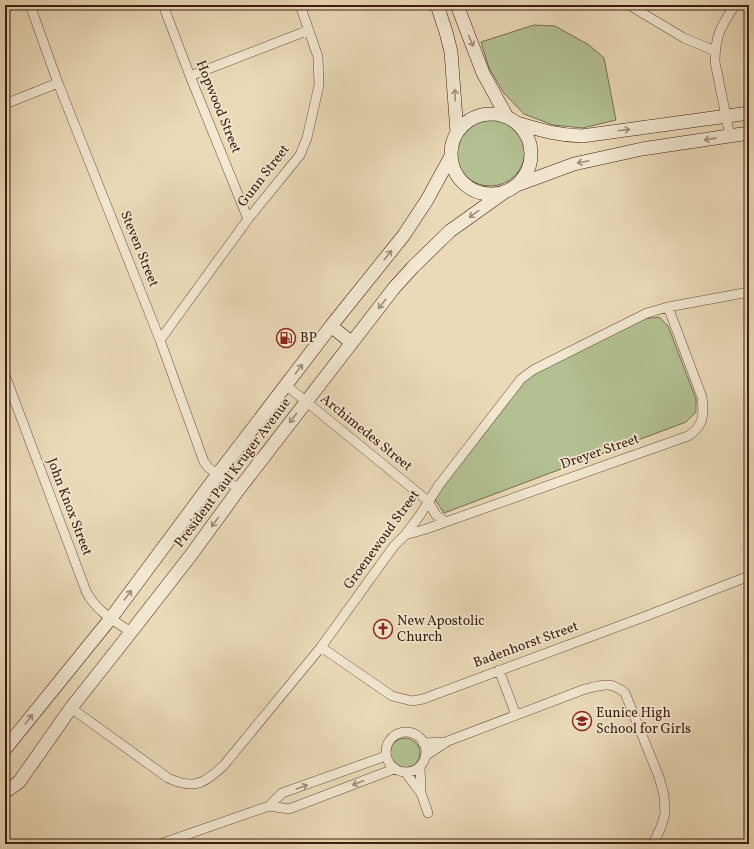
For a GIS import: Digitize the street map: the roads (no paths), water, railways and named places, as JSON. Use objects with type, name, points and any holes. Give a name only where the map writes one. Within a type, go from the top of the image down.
[{"type":"street","name":"Steven Street","points":[[30,5],[58,84],[160,340],[204,462],[209,468],[239,489]]},
{"type":"street","name":"Hopwood Street","points":[[163,5],[248,219]]},
{"type":"street","name":"Gunn Street","points":[[160,340],[248,219],[300,155],[307,138],[318,86],[318,57],[300,5]]},
{"type":"street","points":[[437,5],[451,52],[457,134]]},
{"type":"street","points":[[457,5],[483,73],[512,120],[526,134],[531,148],[530,163],[524,176],[510,189],[493,194],[481,192],[469,187],[460,179],[453,168],[451,156],[453,140],[460,128],[469,120],[482,114],[495,113],[512,120],[545,132],[582,136],[749,113]]},
{"type":"street","points":[[629,5],[684,38],[715,51]]},
{"type":"street","points":[[730,136],[715,62],[715,51],[717,37],[721,27],[735,5]]},
{"type":"street","points":[[190,76],[309,30]]},
{"type":"street","points":[[5,104],[58,84]]},
{"type":"street","name":"President Paul Kruger Avenue","points":[[5,792],[19,782],[71,708],[191,555],[239,489],[352,343],[413,267],[450,231],[510,189],[574,164],[642,149],[749,133]]},
{"type":"street","name":"President Paul Kruger Avenue","points":[[5,749],[111,618],[331,326],[404,235],[428,200],[451,156]]},
{"type":"street","name":"Groenewoud Street","points":[[71,708],[168,778],[191,785],[214,775],[224,766],[321,647],[394,546],[405,535],[428,501],[516,385],[525,376],[639,316],[668,307],[749,292]]},
{"type":"street","name":"Dreyer Street","points":[[405,535],[446,522],[696,432],[701,423],[704,411],[702,397],[668,307]]},
{"type":"street","name":"Dreyer Street","points":[[657,310],[674,325]]},
{"type":"street","points":[[331,326],[352,343]]},
{"type":"street","name":"John Knox Street","points":[[5,375],[86,591],[92,602],[131,632]]},
{"type":"street","name":"Archimedes Street","points":[[287,386],[428,501],[436,515],[446,522]]},
{"type":"street","name":"Badenhorst Street","points":[[321,647],[392,696],[412,701],[649,615],[749,576]]},
{"type":"street","points":[[499,670],[516,715]]},
{"type":"street","points":[[425,756],[448,742],[585,688],[606,684],[614,686],[625,693],[659,777],[664,795],[665,814],[653,844]]},
{"type":"street","points":[[403,732],[417,736],[423,743],[425,746],[424,760],[415,770],[405,772],[394,769],[386,756],[387,746],[390,740],[403,732]]},
{"type":"street","points":[[423,743],[448,742]]},
{"type":"street","points":[[160,844],[269,806],[282,794],[386,756]]},
{"type":"street","points":[[420,766],[421,793],[428,814]]},
{"type":"street","points":[[269,806],[289,809],[394,769]]},
{"type":"street","points":[[405,772],[421,793]]},
{"type":"street","points":[[5,802],[19,782]]},
{"type":"place","name":"BP","points":[[286,338]]},
{"type":"place","name":"New Apostolic Church","points":[[383,629]]},
{"type":"place","name":"Eunice High School for Girls","points":[[582,721]]}]
